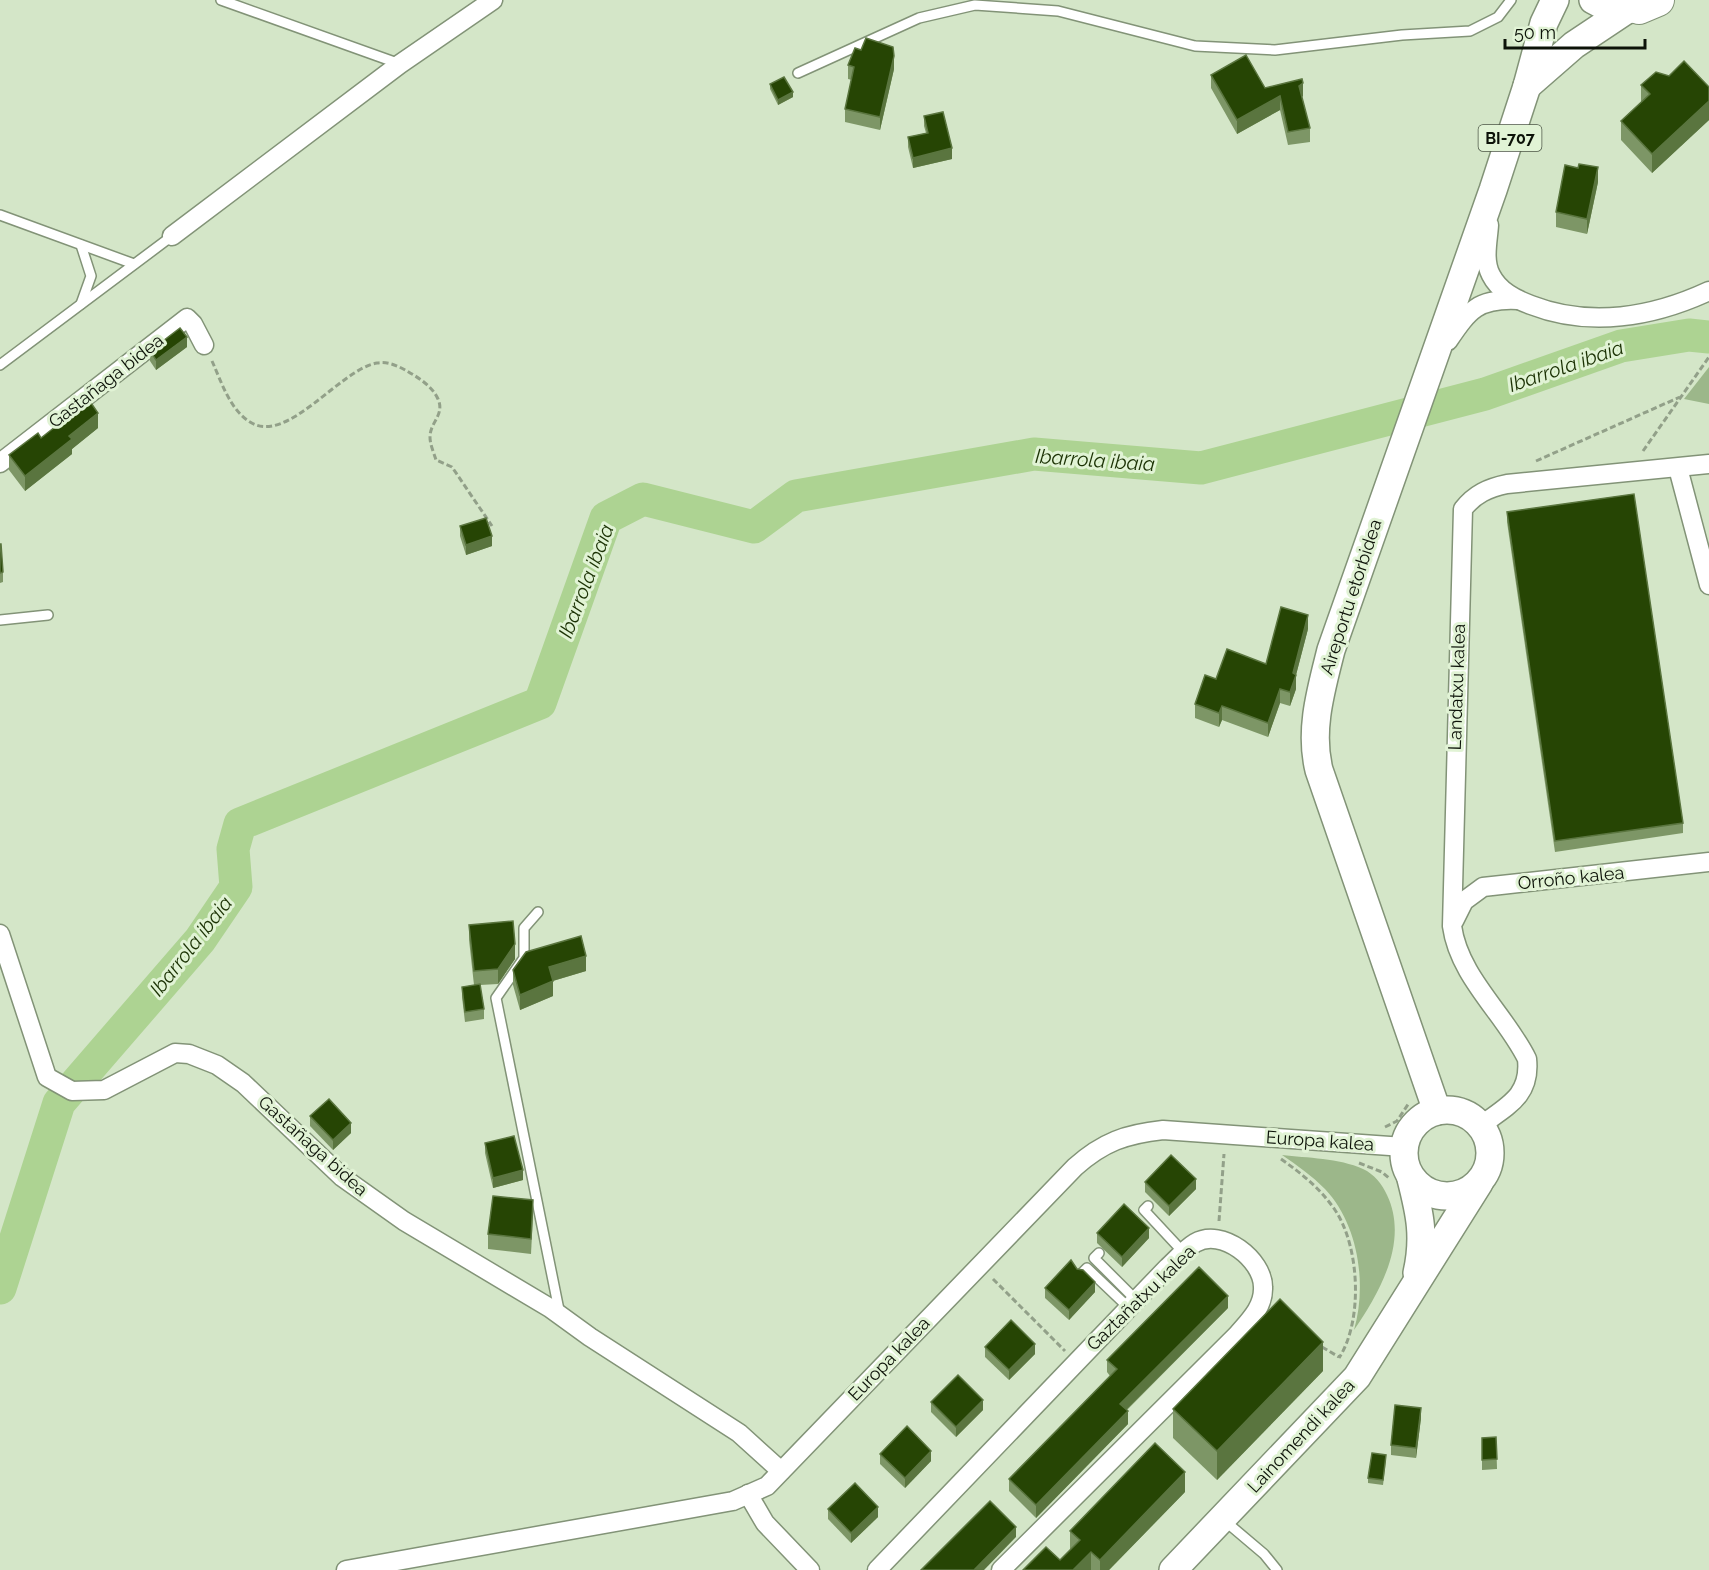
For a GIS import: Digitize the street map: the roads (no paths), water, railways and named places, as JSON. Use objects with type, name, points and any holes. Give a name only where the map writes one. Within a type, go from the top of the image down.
[{"type":"main road","name":"BI-707","points":[[1527,86],[1544,23],[1555,0]]},
{"type":"main road","points":[[1593,0],[1612,10],[1644,5]]},
{"type":"main road","points":[[1527,86],[1574,45],[1644,5]]},
{"type":"main road","name":"Aireportu etorbidea","points":[[1437,1111],[1334,817],[1314,748],[1319,696],[1331,650],[1493,190],[1527,86]]},
{"type":"main road","points":[[1437,1111],[1461,1112],[1480,1126],[1489,1144],[1490,1155],[1479,1183],[1462,1194],[1440,1196],[1403,1181],[1406,1169],[1404,1147],[1407,1136],[1419,1120],[1437,1111]]},
{"type":"main road","name":"Lainomendi kalea","points":[[1403,1181],[1422,1220],[1422,1249],[1414,1289]]},
{"type":"main road","name":"Lainomendi kalea","points":[[1173,1570],[1223,1519],[1414,1289],[1479,1183]]},
{"type":"street","points":[[172,236],[400,64],[494,0]]},
{"type":"street","points":[[1493,190],[1487,263],[1497,285],[1518,300],[1544,310],[1587,319],[1620,318],[1678,305],[1709,291]]},
{"type":"street","points":[[1427,373],[1471,309],[1490,301],[1518,300]]},
{"type":"street","name":"Gastañaga bidea","points":[[0,464],[187,318],[193,324],[204,345]]},
{"type":"street","name":"Landatxu kalea","points":[[1480,1126],[1523,1090],[1529,1076],[1527,1059],[1467,967],[1454,939],[1452,926],[1452,848],[1463,509],[1472,497],[1492,487],[1709,464]]},
{"type":"street","points":[[1678,468],[1709,585]]},
{"type":"street","name":"Orroño kalea","points":[[1452,926],[1464,901],[1484,887],[1709,862]]},
{"type":"street","name":"Gastañaga bidea","points":[[0,934],[47,1077],[72,1091],[104,1090],[175,1053],[189,1054],[217,1065],[243,1083],[342,1177],[404,1221],[560,1315],[739,1433],[781,1471]]},
{"type":"street","name":"Europa kalea","points":[[346,1570],[436,1562],[733,1501],[767,1486],[1075,1167],[1098,1149],[1132,1133],[1162,1130],[1404,1147]]},
{"type":"street","name":"Gaztañatxu kalea","points":[[877,1570],[1132,1304],[1195,1243],[1217,1240],[1238,1248],[1253,1263],[1264,1286],[1258,1309],[1237,1335],[1001,1570]]},
{"type":"street","points":[[748,1494],[765,1523],[810,1570]]},
{"type":"lane","points":[[221,0],[400,64]]},
{"type":"lane","points":[[798,73],[919,18],[975,5],[1058,11],[1195,46],[1275,50],[1402,35],[1470,31],[1498,17],[1511,0]]},
{"type":"lane","points":[[0,215],[134,264]]},
{"type":"lane","points":[[0,365],[172,236]]},
{"type":"lane","points":[[81,244],[91,276],[81,304]]},
{"type":"lane","points":[[0,620],[48,615]]},
{"type":"lane","points":[[538,912],[524,928],[524,958],[496,998],[560,1315]]},
{"type":"lane","points":[[1148,1206],[1144,1210],[1184,1253]]},
{"type":"lane","points":[[1099,1253],[1094,1258],[1132,1304]]},
{"type":"lane","points":[[1081,1274],[1087,1269],[1132,1304]]},
{"type":"lane","points":[[1223,1519],[1264,1554],[1277,1570]]},
{"type":"waterway","name":"Ibarrola ibaia","points":[[0,1288],[59,1103],[200,940],[236,887],[233,849],[240,824],[540,703],[606,518],[643,499],[754,527],[796,496],[1034,454],[1201,468],[1485,394],[1621,346],[1689,335],[1709,337]]}]
